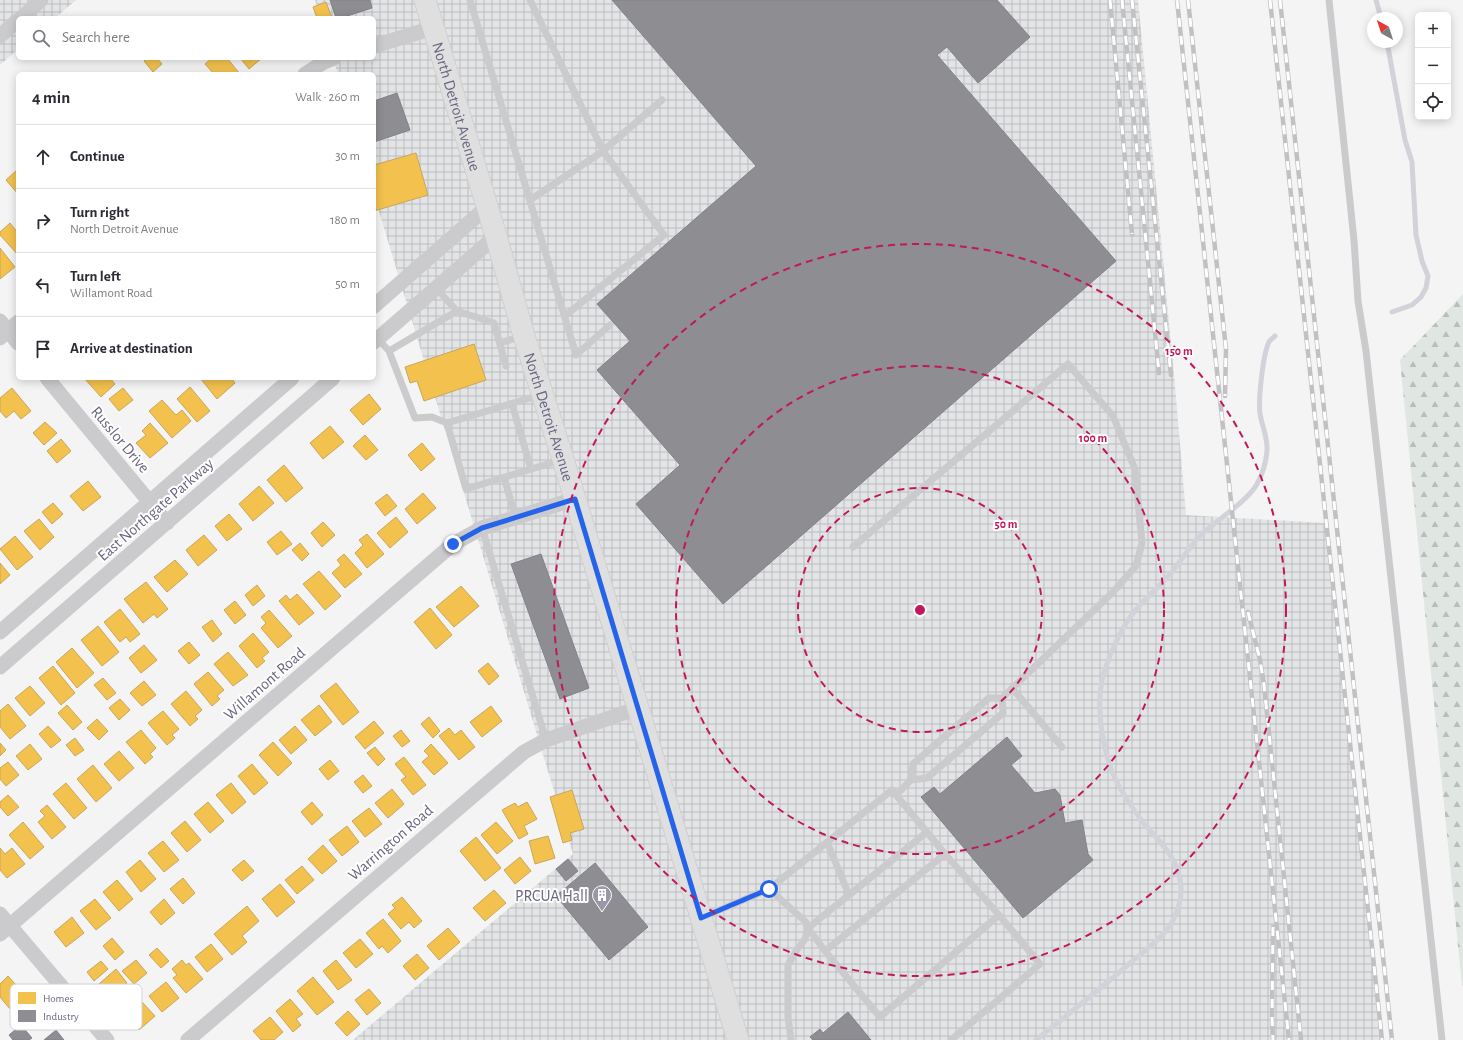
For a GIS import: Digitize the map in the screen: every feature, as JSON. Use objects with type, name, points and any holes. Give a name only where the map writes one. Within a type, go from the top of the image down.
[{"type":"main road","name":"North Detroit Avenue","points":[[425,0],[496,236],[524,336],[563,459],[738,1040]]},
{"type":"street","points":[[23,16],[41,0]]},
{"type":"street","points":[[0,36],[16,22]]},
{"type":"street","points":[[376,45],[433,28]]},
{"type":"street","points":[[308,72],[329,60]]},
{"type":"street","points":[[376,304],[487,207]]},
{"type":"street","points":[[376,341],[496,236]]},
{"type":"street","points":[[7,328],[16,340]]},
{"type":"street","name":"Russlor Drive","points":[[49,380],[167,523]]},
{"type":"street","name":"East Northgate Parkway","points":[[0,632],[290,380]]},
{"type":"street","name":"East Northgate Parkway","points":[[0,668],[331,380]]},
{"type":"street","name":"Willamont Road","points":[[3,925],[453,544],[482,528],[515,516],[575,499]]},
{"type":"street","name":"Warrington Road","points":[[188,1040],[524,752],[546,740],[638,708]]},
{"type":"street","points":[[3,925],[56,984]]},
{"type":"street","points":[[98,1030],[107,1040]]},
{"type":"lane","points":[[470,0],[576,355],[610,325]]},
{"type":"lane","points":[[530,0],[603,151],[664,235],[565,316]]},
{"type":"lane","points":[[1329,0],[1354,240],[1358,301],[1366,351],[1442,1040]]},
{"type":"lane","points":[[530,200],[603,151],[662,100]]},
{"type":"lane","points":[[436,288],[457,311],[494,323],[506,366]]},
{"type":"lane","points":[[390,352],[457,311]]},
{"type":"lane","points":[[500,343],[524,336]]},
{"type":"lane","points":[[376,341],[390,352],[415,418],[432,417],[447,423],[543,394]]},
{"type":"lane","points":[[853,547],[1068,364],[1113,416],[1135,469],[1142,543],[1136,566],[1113,592],[1002,698],[990,698],[913,764],[911,780]]},
{"type":"lane","points":[[512,404],[531,469]]},
{"type":"lane","points":[[447,423],[466,489],[563,459]]},
{"type":"lane","points":[[504,477],[515,516]]},
{"type":"lane","points":[[482,528],[546,740]]},
{"type":"lane","points":[[1012,688],[1062,747]]},
{"type":"lane","points":[[896,795],[911,780],[927,778],[999,717],[1003,713],[1002,698]]},
{"type":"lane","points":[[701,918],[769,889],[892,790],[1040,964],[951,1040]]},
{"type":"lane","points":[[791,1040],[788,1017],[788,965],[805,939],[808,928],[927,832]]},
{"type":"lane","points":[[827,842],[849,895]]},
{"type":"lane","points":[[825,951],[945,854]]},
{"type":"lane","points":[[769,889],[806,922],[808,928],[825,951],[880,1017],[999,916]]},
{"type":"shaded area","points":[[0,0],[76,0],[57,16],[16,16],[16,51],[0,65]]},
{"type":"shaded area","points":[[315,0],[1138,0],[1186,515],[1326,523],[1382,1040],[353,1040],[573,854],[376,202],[376,72],[337,72],[334,60],[376,60],[376,16],[320,16]]},
{"type":"green space","points":[[1463,294],[1463,986],[1462,986],[1400,360]]},
{"type":"building: Homes","points":[[326,2],[331,16],[316,16],[313,7]]},
{"type":"building: Homes","points":[[159,60],[162,64],[153,72],[144,61]]},
{"type":"building: Homes","points":[[210,60],[229,60],[238,72],[212,72],[205,64]]},
{"type":"building: Homes","points":[[242,60],[260,60],[249,69]]},
{"type":"building: Homes","points":[[416,153],[428,195],[376,210],[376,164]]},
{"type":"building: Homes","points":[[16,171],[16,192],[6,180]]},
{"type":"building: Homes","points":[[10,223],[16,230],[16,253],[0,235],[0,232]]},
{"type":"building: Homes","points":[[0,248],[15,267],[0,279]]},
{"type":"building: Homes","points":[[474,344],[486,380],[424,401],[417,381],[410,383],[405,367]]},
{"type":"building: Homes","points":[[86,380],[112,380],[115,384],[101,397]]},
{"type":"building: Homes","points":[[202,380],[233,380],[235,383],[217,399]]},
{"type":"building: Homes","points":[[190,387],[210,411],[197,422],[177,399]]},
{"type":"building: Homes","points":[[12,388],[31,411],[21,419],[14,411],[6,418],[0,411],[0,398]]},
{"type":"building: Homes","points":[[123,388],[133,400],[119,411],[109,399]]},
{"type":"building: Homes","points":[[369,394],[381,409],[363,425],[350,410]]},
{"type":"building: Homes","points":[[162,400],[176,415],[182,410],[191,421],[172,438],[149,411]]},
{"type":"building: Homes","points":[[45,422],[57,433],[44,445],[33,433]]},
{"type":"building: Homes","points":[[150,423],[168,443],[150,458],[136,443],[146,435],[142,431]]},
{"type":"building: Homes","points":[[330,426],[344,442],[323,459],[310,443]]},
{"type":"building: Homes","points":[[365,435],[378,450],[366,460],[353,446]]},
{"type":"building: Homes","points":[[61,439],[71,451],[57,463],[47,451]]},
{"type":"building: Homes","points":[[422,443],[435,459],[421,471],[408,455]]},
{"type":"building: Homes","points":[[284,465],[303,488],[286,502],[267,480]]},
{"type":"building: Homes","points":[[88,481],[101,497],[83,511],[70,496]]},
{"type":"building: Homes","points":[[259,486],[274,503],[253,521],[239,504]]},
{"type":"building: Homes","points":[[423,493],[436,508],[417,524],[405,509]]},
{"type":"building: Homes","points":[[387,494],[397,506],[385,516],[375,503]]},
{"type":"building: Homes","points":[[53,503],[63,514],[52,524],[42,512]]},
{"type":"building: Homes","points":[[229,514],[242,529],[227,541],[215,526]]},
{"type":"building: Homes","points":[[396,517],[408,532],[390,548],[377,533]]},
{"type":"building: Homes","points":[[39,519],[54,537],[40,550],[24,531]]},
{"type":"building: Homes","points":[[323,522],[335,535],[322,547],[311,533]]},
{"type":"building: Homes","points":[[281,531],[292,544],[277,555],[267,542]]},
{"type":"building: Homes","points":[[367,534],[384,554],[367,568],[355,553],[363,545],[359,540]]},
{"type":"building: Homes","points":[[204,535],[217,550],[198,566],[186,550]]},
{"type":"building: Homes","points":[[15,536],[33,557],[17,570],[0,549]]},
{"type":"building: Homes","points":[[300,543],[309,554],[302,561],[292,550]]},
{"type":"building: Homes","points":[[344,554],[362,574],[345,588],[332,573],[341,565],[337,560]]},
{"type":"building: Homes","points":[[175,560],[188,574],[167,592],[154,577]]},
{"type":"building: Homes","points":[[0,563],[10,575],[0,584]]},
{"type":"building: Homes","points":[[319,571],[341,596],[325,610],[303,584]]},
{"type":"building: Homes","points":[[146,582],[168,609],[157,618],[154,614],[143,623],[124,599]]},
{"type":"building: Homes","points":[[257,585],[265,596],[253,606],[245,595]]},
{"type":"building: Homes","points":[[461,586],[479,606],[454,627],[436,607]]},
{"type":"building: Homes","points":[[297,594],[314,613],[299,625],[279,601],[286,595],[290,600]]},
{"type":"building: Homes","points":[[235,601],[246,615],[235,624],[224,610]]},
{"type":"building: Homes","points":[[430,608],[452,635],[436,649],[414,622]]},
{"type":"building: Homes","points":[[120,609],[140,634],[130,642],[126,637],[120,642],[104,622]]},
{"type":"building: Homes","points":[[269,610],[292,636],[278,648],[261,628],[266,623],[261,617]]},
{"type":"building: Homes","points":[[212,620],[222,634],[213,642],[202,627]]},
{"type":"building: Homes","points":[[98,626],[119,652],[102,666],[81,640]]},
{"type":"building: Homes","points":[[253,633],[269,652],[262,658],[265,661],[257,668],[239,646]]},
{"type":"building: Homes","points":[[189,642],[200,655],[189,664],[178,651]]},
{"type":"building: Homes","points":[[144,645],[157,660],[141,673],[129,658]]},
{"type":"building: Homes","points":[[72,648],[94,673],[77,688],[56,662]]},
{"type":"building: Homes","points":[[228,652],[248,675],[233,686],[214,664]]},
{"type":"building: Homes","points":[[488,663],[499,676],[489,685],[478,671]]},
{"type":"building: Homes","points":[[53,666],[75,693],[61,705],[39,678]]},
{"type":"building: Homes","points":[[208,672],[224,690],[217,696],[220,699],[212,706],[194,684]]},
{"type":"building: Homes","points":[[103,678],[116,693],[107,700],[94,685]]},
{"type":"building: Homes","points":[[144,681],[156,695],[142,706],[130,693]]},
{"type":"building: Homes","points":[[336,683],[359,712],[343,725],[320,696]]},
{"type":"building: Homes","points":[[30,686],[45,703],[30,716],[15,698]]},
{"type":"building: Homes","points":[[186,691],[202,710],[195,716],[198,719],[190,726],[171,704]]},
{"type":"building: Homes","points":[[120,699],[130,710],[119,720],[109,708]]},
{"type":"building: Homes","points":[[8,704],[26,726],[10,739],[0,727],[0,711]]},
{"type":"building: Homes","points":[[67,705],[82,722],[73,730],[58,713]]},
{"type":"building: Homes","points":[[319,705],[332,722],[315,736],[301,720]]},
{"type":"building: Homes","points":[[491,706],[502,721],[482,737],[470,722]]},
{"type":"building: Homes","points":[[163,711],[179,729],[172,735],[175,738],[167,745],[148,723]]},
{"type":"building: Homes","points":[[429,717],[440,731],[433,738],[421,724]]},
{"type":"building: Homes","points":[[97,719],[108,731],[99,740],[87,728]]},
{"type":"building: Homes","points":[[374,721],[384,733],[365,749],[355,737]]},
{"type":"building: Homes","points":[[48,726],[61,740],[51,748],[39,734]]},
{"type":"building: Homes","points":[[295,726],[307,740],[291,754],[279,740]]},
{"type":"building: Homes","points":[[449,728],[455,735],[461,730],[475,747],[459,760],[439,736]]},
{"type":"building: Homes","points":[[141,730],[156,748],[150,754],[153,757],[145,764],[126,742]]},
{"type":"building: Homes","points":[[401,730],[410,741],[402,747],[393,736]]},
{"type":"building: Homes","points":[[75,738],[84,750],[75,756],[66,745]]},
{"type":"building: Homes","points":[[273,742],[292,763],[278,776],[259,755]]},
{"type":"building: Homes","points":[[0,743],[6,750],[0,756]]},
{"type":"building: Homes","points":[[30,744],[42,759],[28,770],[16,756]]},
{"type":"building: Homes","points":[[431,744],[448,763],[434,775],[422,762],[429,756],[424,751]]},
{"type":"building: Homes","points":[[375,747],[385,759],[378,766],[367,753]]},
{"type":"building: Homes","points":[[119,751],[134,768],[119,781],[104,764]]},
{"type":"building: Homes","points":[[404,757],[426,785],[413,795],[401,780],[406,777],[395,764]]},
{"type":"building: Homes","points":[[330,760],[339,771],[328,780],[319,769]]},
{"type":"building: Homes","points":[[8,762],[19,775],[6,786],[0,779],[0,768]]},
{"type":"building: Homes","points":[[252,764],[268,783],[254,795],[238,776]]},
{"type":"building: Homes","points":[[93,765],[112,788],[96,802],[77,779]]},
{"type":"building: Homes","points":[[363,775],[372,786],[363,793],[354,782]]},
{"type":"building: Homes","points":[[66,783],[87,808],[74,819],[53,794]]},
{"type":"building: Homes","points":[[231,783],[246,802],[232,814],[216,795]]},
{"type":"building: Homes","points":[[392,789],[404,804],[388,818],[375,803]]},
{"type":"building: Homes","points":[[572,790],[584,829],[570,833],[572,840],[563,843],[550,797]]},
{"type":"building: Homes","points":[[8,795],[19,807],[8,816],[0,807],[0,802]]},
{"type":"building: Homes","points":[[208,802],[224,821],[210,833],[194,814]]},
{"type":"building: Homes","points":[[312,802],[323,815],[312,825],[301,812]]},
{"type":"building: Homes","points":[[527,802],[537,819],[524,826],[528,834],[519,839],[502,810],[515,803],[518,807]]},
{"type":"building: Homes","points":[[47,805],[66,827],[52,839],[38,822],[45,816],[40,811]]},
{"type":"building: Homes","points":[[369,808],[382,824],[365,837],[352,821]]},
{"type":"building: Homes","points":[[185,821],[201,840],[187,852],[171,833]]},
{"type":"building: Homes","points":[[23,822],[44,847],[30,859],[9,835]]},
{"type":"building: Homes","points":[[496,822],[513,841],[497,854],[481,835]]},
{"type":"building: Homes","points":[[347,826],[359,842],[342,856],[329,840]]},
{"type":"building: Homes","points":[[548,836],[555,858],[535,864],[529,841]]},
{"type":"building: Homes","points":[[476,837],[501,868],[485,881],[460,851]]},
{"type":"building: Homes","points":[[163,841],[179,860],[164,872],[148,853]]},
{"type":"building: Homes","points":[[323,845],[337,861],[322,874],[308,859]]},
{"type":"building: Homes","points":[[0,848],[5,854],[12,848],[25,864],[7,878],[0,870]]},
{"type":"building: Homes","points":[[520,857],[531,871],[515,884],[504,870]]},
{"type":"building: Homes","points":[[140,860],[156,879],[141,892],[126,872]]},
{"type":"building: Homes","points":[[244,860],[254,871],[242,881],[232,870]]},
{"type":"building: Homes","points":[[302,866],[314,880],[297,894],[285,880]]},
{"type":"building: Homes","points":[[183,878],[195,893],[183,904],[170,889]]},
{"type":"building: Homes","points":[[117,880],[133,899],[119,911],[103,892]]},
{"type":"building: Homes","points":[[280,884],[295,902],[277,917],[262,899]]},
{"type":"building: Homes","points":[[494,890],[506,903],[485,921],[473,908]]},
{"type":"building: Homes","points":[[402,897],[422,921],[414,928],[409,922],[401,929],[388,914],[395,908],[392,905]]},
{"type":"building: Homes","points":[[95,899],[111,918],[96,930],[80,911]]},
{"type":"building: Homes","points":[[164,899],[175,913],[161,925],[150,912]]},
{"type":"building: Homes","points":[[247,906],[259,921],[242,936],[247,942],[232,955],[214,934]]},
{"type":"building: Homes","points":[[72,917],[84,933],[66,947],[54,932]]},
{"type":"building: Homes","points":[[383,919],[401,941],[388,953],[382,946],[379,949],[366,933]]},
{"type":"building: Homes","points":[[448,928],[460,942],[439,960],[427,946]]},
{"type":"building: Homes","points":[[112,938],[124,952],[115,960],[103,946]]},
{"type":"building: Homes","points":[[360,939],[373,954],[356,968],[343,953]]},
{"type":"building: Homes","points":[[211,944],[223,959],[207,972],[195,957]]},
{"type":"building: Homes","points":[[157,948],[169,961],[161,968],[149,955]]},
{"type":"building: Homes","points":[[417,954],[429,968],[415,980],[403,966]]},
{"type":"building: Homes","points":[[136,960],[147,973],[134,984],[122,971]]},
{"type":"building: Homes","points":[[182,960],[186,965],[189,963],[203,979],[186,993],[173,978],[177,975],[172,969]]},
{"type":"building: Homes","points":[[336,960],[352,980],[338,990],[323,971]]},
{"type":"building: Homes","points":[[101,961],[108,969],[94,981],[87,972]]},
{"type":"building: Homes","points":[[116,969],[127,983],[126,984],[99,984]]},
{"type":"building: Homes","points":[[8,976],[15,984],[10,984],[10,1009],[0,997],[0,984]]},
{"type":"building: Homes","points":[[313,977],[334,1002],[317,1015],[297,991]]},
{"type":"building: Homes","points":[[166,982],[179,998],[162,1012],[149,996]]},
{"type":"building: Homes","points":[[369,989],[381,1003],[367,1015],[355,1000]]},
{"type":"building: Homes","points":[[290,999],[303,1014],[296,1019],[301,1025],[293,1032],[276,1011]]},
{"type":"building: Homes","points":[[142,1002],[155,1016],[142,1027]]},
{"type":"building: Homes","points":[[348,1011],[360,1024],[347,1036],[335,1023]]},
{"type":"building: Homes","points":[[270,1017],[283,1032],[274,1040],[261,1040],[253,1031]]},
{"type":"building: Industry","points":[[330,0],[370,0],[372,8],[347,16],[335,16]]},
{"type":"building: Industry","points":[[612,0],[997,0],[1030,37],[978,83],[947,47],[937,55],[1116,261],[723,604],[636,504],[680,465],[597,370],[630,341],[597,304],[756,166]]},
{"type":"building: Industry","points":[[397,93],[410,130],[376,141],[376,100]]},
{"type":"building: Industry","points":[[541,554],[589,688],[560,699],[511,564]]},
{"type":"building: Industry","points":[[1007,737],[1022,756],[1011,765],[1035,793],[1055,789],[1060,795],[1065,823],[1082,820],[1088,854],[1093,860],[1023,918],[921,797],[934,787],[940,794]]},
{"type":"building: Industry","points":[[568,859],[578,871],[566,881],[556,869]]},
{"type":"building: Industry","name":"PRCUA Hall","points":[[595,863],[648,927],[609,960],[556,896]]},
{"type":"building: Industry","points":[[848,1012],[871,1040],[813,1040],[810,1037],[820,1029],[823,1033]]},
{"type":"building: Industry","points":[[15,1030],[25,1030],[32,1038],[29,1040],[13,1040],[9,1035]]},
{"type":"building: Industry","points":[[56,1030],[64,1040],[44,1040]]},
{"type":"waterway","points":[[1376,0],[1379,12]]},
{"type":"waterway","points":[[1388,48],[1405,140],[1412,162],[1416,235],[1422,261],[1428,276],[1426,288],[1421,297],[1412,305],[1392,312]]},
{"type":"waterway","points":[[1036,1040],[1095,993],[1163,934],[1172,922],[1177,911],[1181,891],[1178,871],[1174,861],[1143,823],[1133,808],[1120,788],[1109,763],[1100,718],[1103,676],[1123,628],[1135,611],[1168,577],[1200,536],[1239,504],[1257,484],[1265,464],[1267,451],[1266,437],[1260,414],[1262,377],[1267,348],[1270,341],[1275,336]]},
{"type":"railway","points":[[1110,0],[1132,234]]},
{"type":"railway","points":[[1122,0],[1159,373]]},
{"type":"railway","points":[[1132,0],[1171,375]]},
{"type":"railway","points":[[1177,0],[1289,1040]]},
{"type":"railway","points":[[1188,0],[1226,349],[1225,396]]},
{"type":"railway","points":[[1270,0],[1382,1040]]},
{"type":"railway","points":[[1280,0],[1392,1040]]},
{"type":"railway","points":[[1248,612],[1260,660],[1264,685],[1301,1040]]},
{"type":"railway","points":[[1273,927],[1273,1040]]},
{"type":"place","name":"PRCUA Hall","points":[[602,912]]},
{"type":"route","points":[[453,544],[482,528],[515,516],[575,499],[701,918],[769,889]]}]
